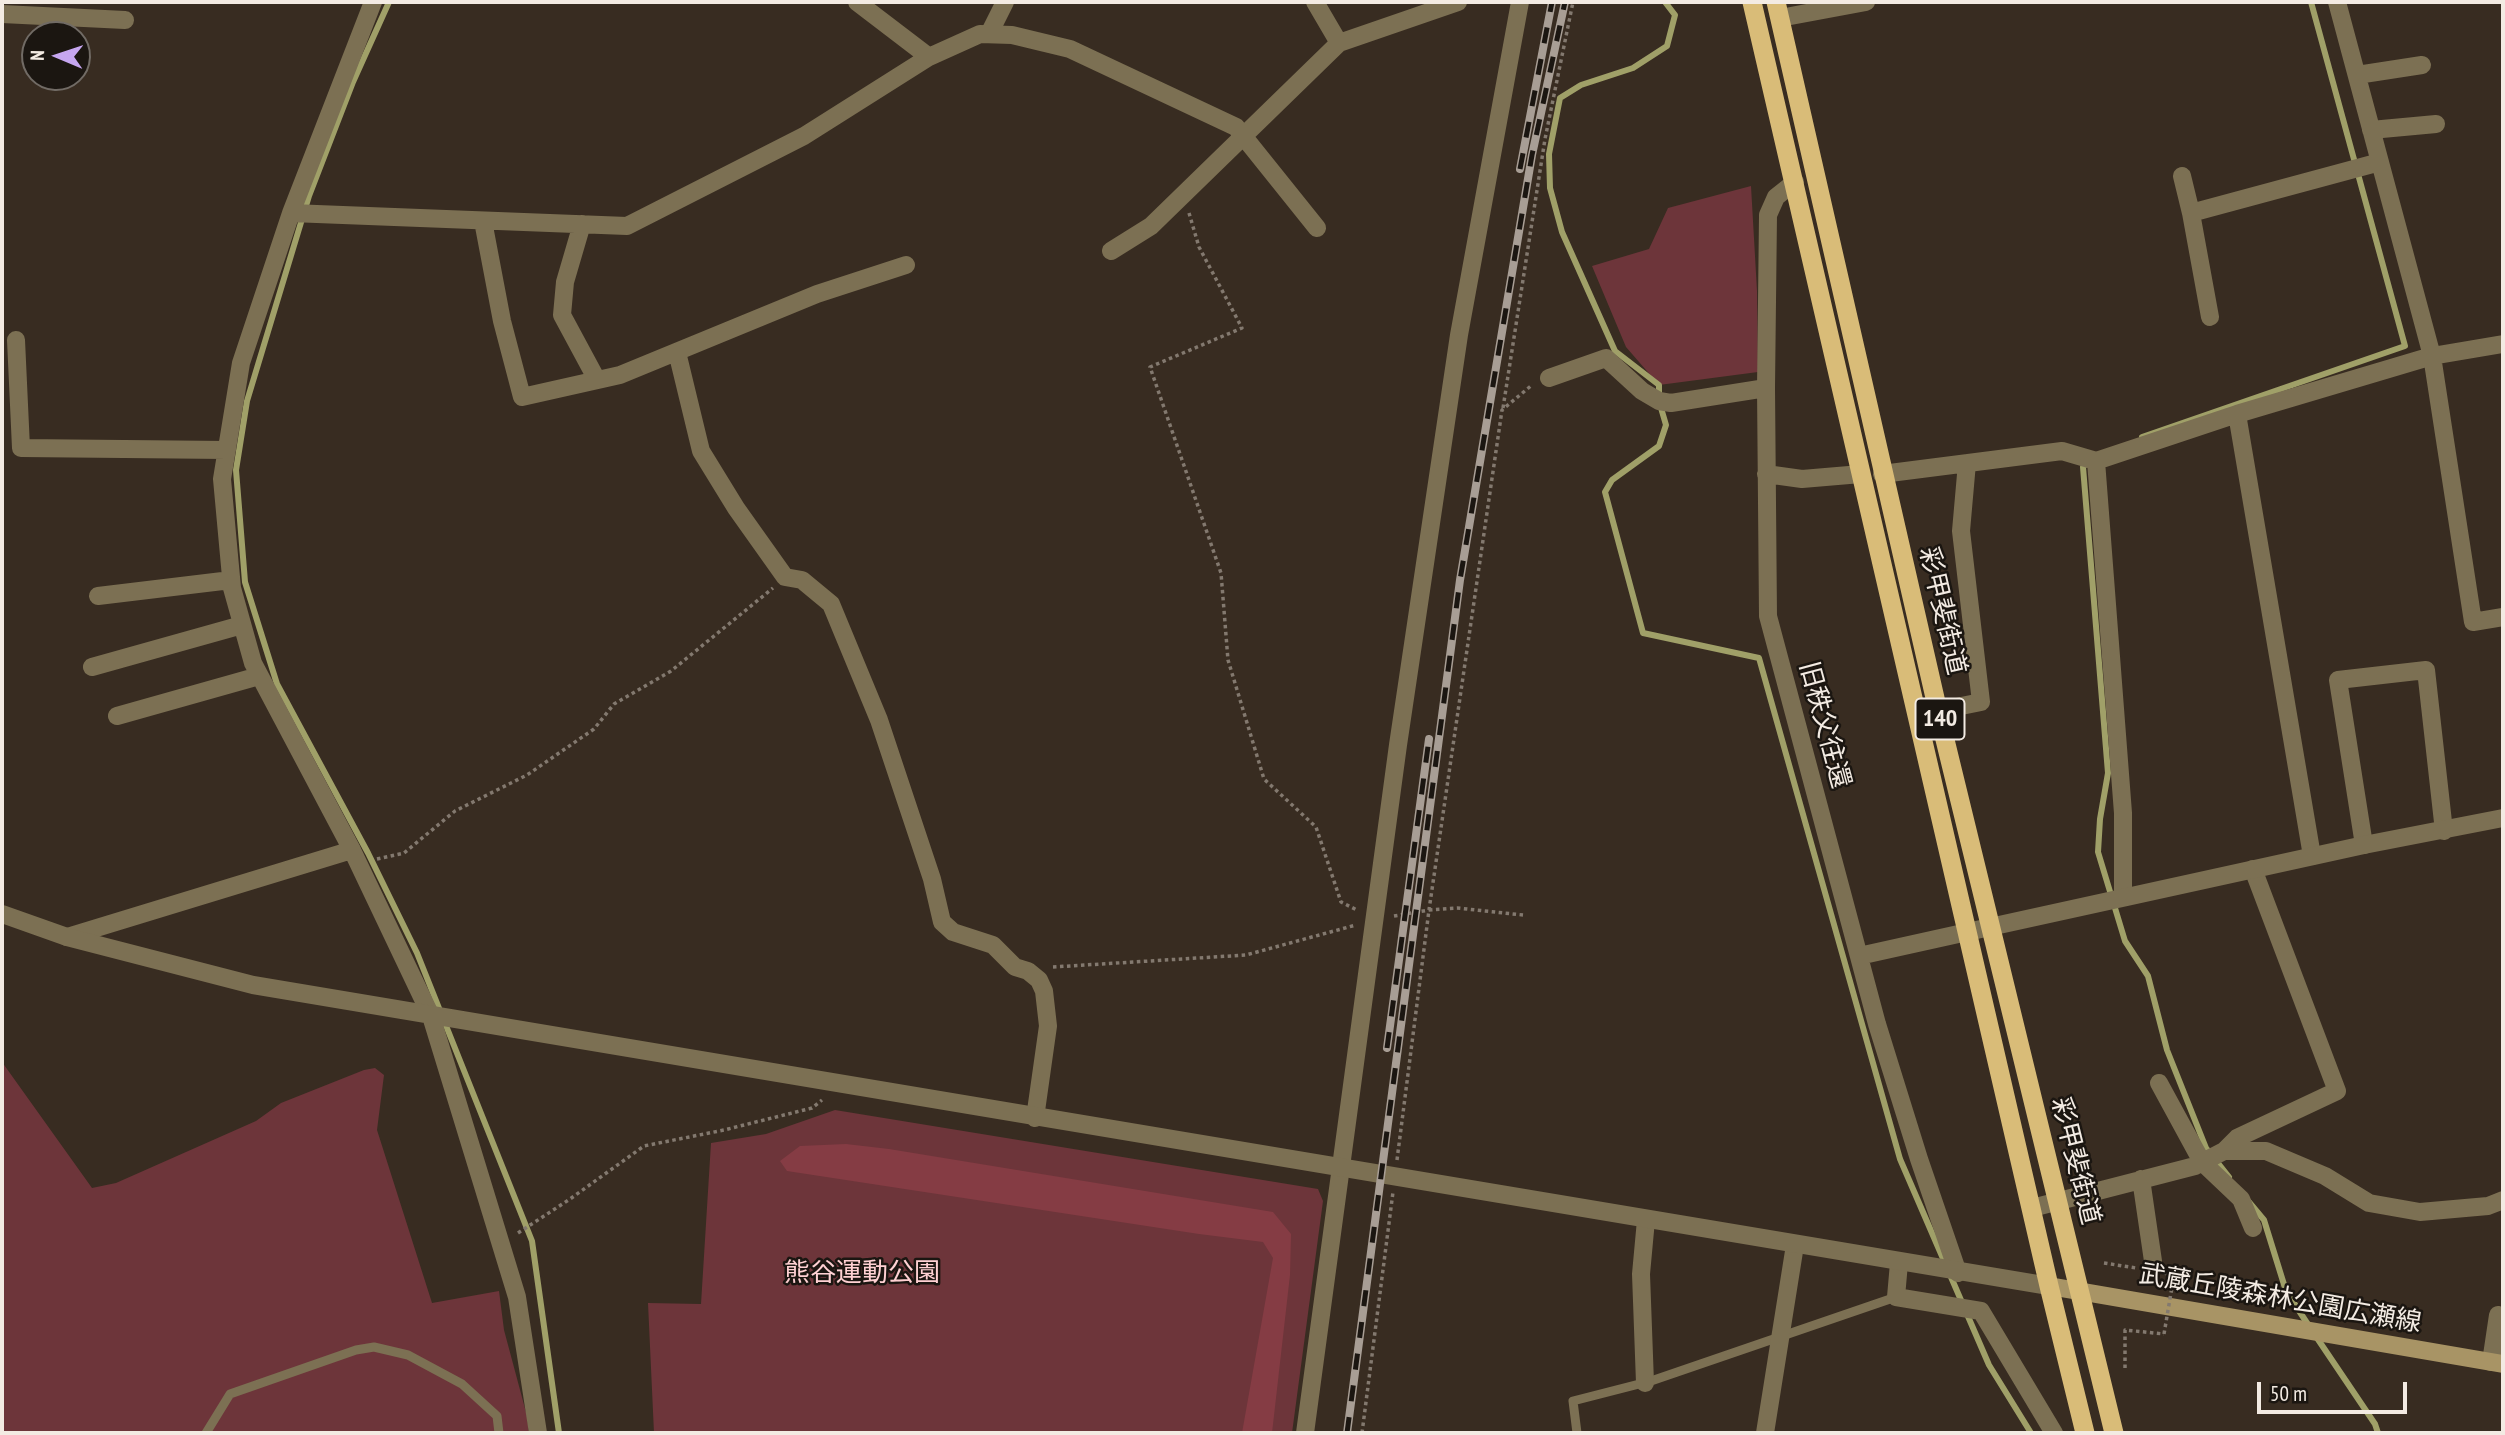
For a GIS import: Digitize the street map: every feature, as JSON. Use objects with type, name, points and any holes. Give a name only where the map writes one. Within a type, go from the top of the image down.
[{"type":"highway","name":"彩甲斐街道","points":[[1752,2],[2085,1433]]},
{"type":"highway","name":"彩甲斐街道","points":[[1778,10],[1938,711],[2115,1433]]},
{"type":"main road","name":"武蔵丘陵森林公園広瀬線","points":[[2049,1286],[2497,1363]]},
{"type":"street","points":[[373,2],[292,213],[241,363],[222,480],[231,580],[253,663],[355,856],[431,1016],[517,1297],[538,1433]]},
{"type":"street","points":[[857,2],[929,57]]},
{"type":"street","points":[[989,34],[1005,2]]},
{"type":"street","points":[[1315,2],[1339,43]]},
{"type":"street","points":[[1111,251],[1151,226],[1339,43],[1458,2]]},
{"type":"street","points":[[1305,1433],[1398,745],[1459,335],[1520,2]]},
{"type":"street","points":[[1778,10],[1866,2]]},
{"type":"street","points":[[2337,2],[2432,356],[2473,622],[2503,617]]},
{"type":"street","points":[[2,14],[125,20]]},
{"type":"street","points":[[292,213],[627,226],[804,136],[929,57],[980,34],[989,34],[1012,35],[1070,49],[1236,127],[1317,228]]},
{"type":"street","points":[[2357,75],[2422,65]]},
{"type":"street","points":[[2371,130],[2436,124]]},
{"type":"street","points":[[2191,213],[2380,162]]},
{"type":"street","points":[[2182,176],[2210,317]]},
{"type":"street","name":"旧秩父往還","points":[[1794,182],[1776,197],[1769,215],[1766,388],[1768,616],[1877,1024],[1958,1273]]},
{"type":"street","points":[[483,220],[502,321],[522,397],[620,375],[817,294],[906,265]]},
{"type":"street","points":[[582,224],[565,282],[562,315],[597,380]]},
{"type":"street","points":[[16,340],[21,448],[227,450]]},
{"type":"street","points":[[1882,474],[2062,451],[2095,461],[2236,414],[2432,356],[2503,344]]},
{"type":"street","points":[[677,352],[701,451],[736,508],[785,577],[802,580],[831,604],[879,720],[932,879],[942,922],[953,932],[993,945],[1015,967],[1028,971],[1039,980],[1044,992],[1048,1026],[1035,1118]]},
{"type":"street","points":[[1549,378],[1606,358],[1642,391],[1658,401],[1671,403],[1766,388]]},
{"type":"street","points":[[2236,414],[2312,856]]},
{"type":"street","points":[[2095,461],[2123,813],[2123,897]]},
{"type":"street","points":[[1917,715],[1981,702],[1961,531],[1967,463]]},
{"type":"street","points":[[1766,474],[1802,479],[1861,474]]},
{"type":"street","points":[[98,596],[231,580]]},
{"type":"street","points":[[92,667],[242,625]]},
{"type":"street","points":[[2364,845],[2338,680],[2426,670],[2444,831]]},
{"type":"street","points":[[117,716],[259,676]]},
{"type":"street","points":[[1859,956],[2312,856],[2503,818]]},
{"type":"street","points":[[67,937],[355,856]]},
{"type":"street","points":[[2032,1208],[2202,1162],[2224,1151],[2238,1138],[2337,1091],[2253,869]]},
{"type":"street","points":[[6,920],[253,985],[1934,1269],[2049,1286]]},
{"type":"street","points":[[2159,1083],[2202,1162],[2241,1199],[2253,1228]]},
{"type":"street","points":[[2224,1151],[2266,1150],[2325,1176],[2369,1203],[2420,1212],[2488,1206],[2503,1200]]},
{"type":"street","points":[[2141,1179],[2153,1261]]},
{"type":"street","points":[[1645,1383],[1642,1274],[1646,1220]]},
{"type":"street","points":[[1765,1433],[1795,1245]]},
{"type":"street","points":[[1899,1263],[1896,1297],[1980,1311],[2054,1433]]},
{"type":"street","points":[[2497,1363],[2500,1314]]},
{"type":"lane","points":[[1577,1433],[1573,1401],[1645,1383],[1896,1297]]},
{"type":"lane","points":[[206,1433],[230,1394],[356,1350],[374,1347],[408,1354],[462,1384],[497,1416],[499,1433]]},
{"type":"path","points":[[1362,1433],[1429,910],[1502,410],[1545,139],[1573,2]]},
{"type":"path","points":[[1183,194],[1199,247],[1242,328],[1150,367],[1221,573],[1228,660],[1264,779],[1316,827],[1341,902],[1375,920]]},
{"type":"path","points":[[1502,410],[1531,386],[1549,378]]},
{"type":"path","points":[[355,856],[404,853],[455,811],[527,775],[594,729],[614,704],[671,671],[785,577]]},
{"type":"path","points":[[1039,980],[1054,967],[1246,955],[1375,920],[1429,910],[1457,908],[1523,915]]},
{"type":"path","points":[[501,1244],[644,1146],[812,1108],[840,1085]]},
{"type":"path","points":[[2125,1368],[2125,1330],[2164,1334],[2174,1275]]},
{"type":"green space","points":[[1751,186],[1758,372],[1659,385],[1626,347],[1592,266],[1649,249],[1668,208]]},
{"type":"green space","points":[[2,1062],[92,1188],[116,1183],[256,1121],[281,1103],[375,1068],[384,1075],[377,1130],[432,1303],[499,1291],[504,1330],[529,1433],[2,1433]]},
{"type":"green space","name":"熊谷運動公園","points":[[835,1110],[1318,1189],[1323,1201],[1292,1433],[654,1433],[648,1303],[701,1304],[711,1143],[766,1134]]},
{"type":"shaded area","points":[[846,1144],[1273,1212],[1291,1234],[1290,1275],[1272,1433],[1242,1433],[1273,1258],[1263,1242],[787,1171],[780,1161],[800,1146]]},
{"type":"waterway","points":[[389,2],[353,82],[309,196],[247,401],[236,470],[245,582],[277,684],[368,853],[417,953],[532,1241],[559,1433]]},
{"type":"waterway","points":[[1665,2],[1675,15],[1667,46],[1633,68],[1581,85],[1560,98],[1549,154],[1550,188],[1562,232],[1615,351],[1659,385],[1659,401],[1666,425],[1659,446],[1612,480],[1605,492],[1643,633],[1759,658],[1900,1159],[1989,1365],[2031,1433]]},
{"type":"waterway","points":[[2142,437],[2405,346],[2311,2]]},
{"type":"waterway","points":[[2088,462],[2083,467],[2108,773],[2100,819],[2098,852],[2125,941],[2148,976],[2167,1050],[2206,1148],[2229,1177]]},
{"type":"waterway","points":[[2249,1202],[2264,1220],[2286,1291],[2309,1326]]},
{"type":"waterway","points":[[2315,1335],[2375,1424],[2378,1433]]},
{"type":"railway","points":[[1520,169],[1552,2]]},
{"type":"railway","points":[[1347,1433],[1460,580],[1532,155],[1565,2]]},
{"type":"railway","points":[[1387,1048],[1429,739]]}]
